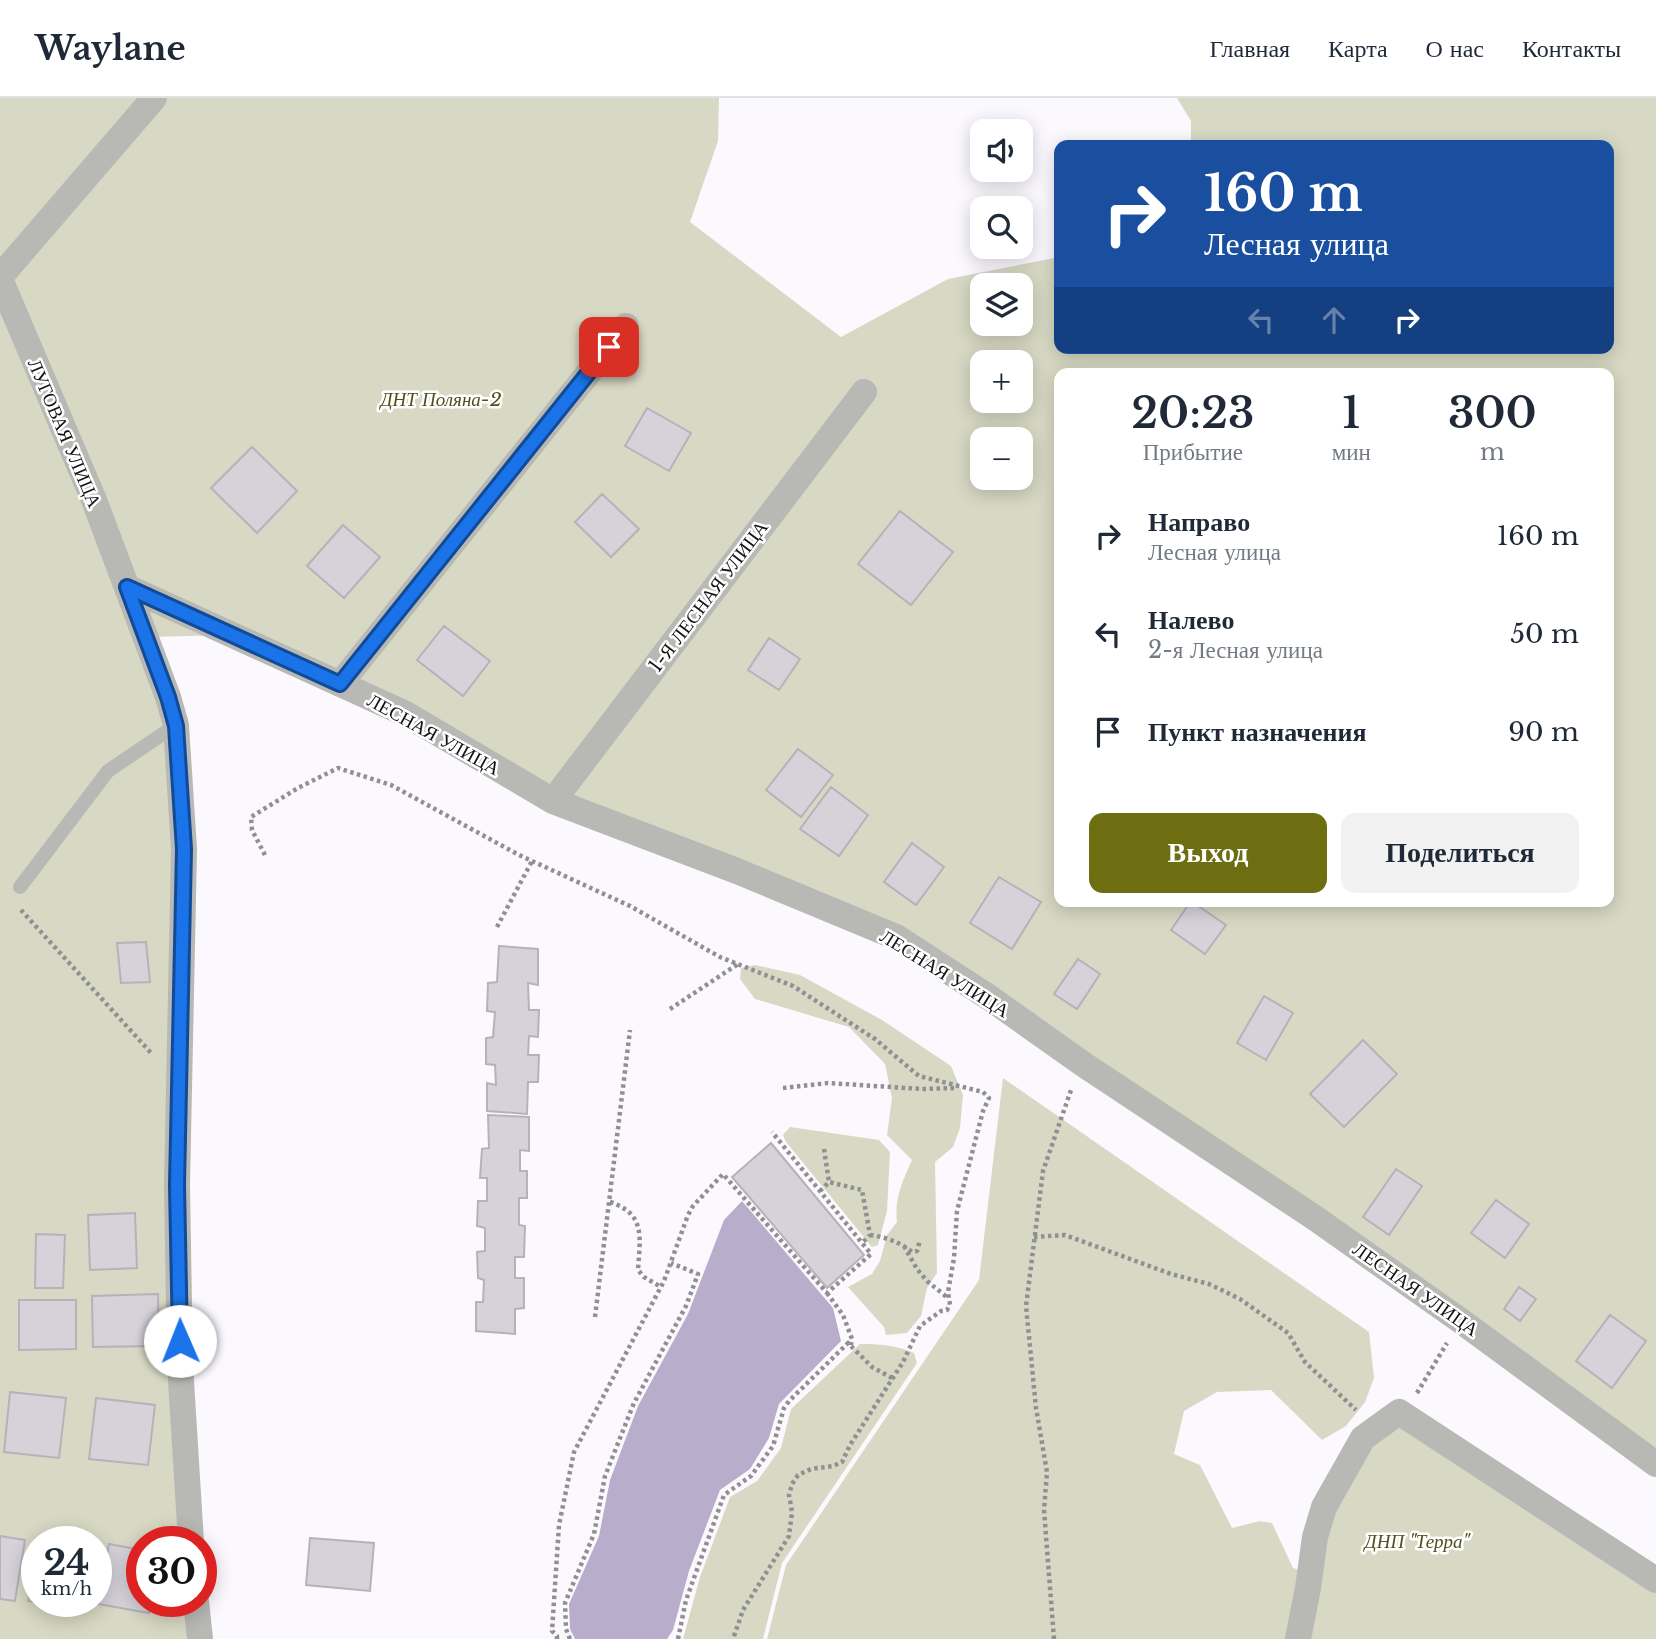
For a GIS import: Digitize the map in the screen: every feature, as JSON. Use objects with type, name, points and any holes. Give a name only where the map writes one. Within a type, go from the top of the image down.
[{"type":"street","points":[[0,278],[154,98]]},
{"type":"street","name":"ЛУГОВАЯ УЛИЦА","points":[[0,278],[94,500],[168,697],[176,726],[184,849],[177,1185],[180,1365],[190,1526]]},
{"type":"street","points":[[340,684],[625,326]]},
{"type":"street","name":"1-Я ЛЕСНАЯ УЛИЦА","points":[[553,801],[864,392]]},
{"type":"street","name":"ЛЕСНАЯ УЛИЦА","points":[[127,587],[404,713],[553,801],[737,871],[896,937],[1315,1218],[1656,1464]]},
{"type":"street","points":[[1298,1639],[1315,1537],[1324,1507],[1363,1438],[1376,1427],[1402,1413],[1656,1580]]},
{"type":"street","points":[[198,1617],[200,1639]]},
{"type":"lane","points":[[20,887],[108,771],[176,726]]},
{"type":"path","points":[[265,855],[252,830],[251,817],[298,789],[338,768],[391,785],[532,861],[630,906],[720,957],[793,986],[876,1039],[919,1076],[983,1092],[989,1098],[983,1111],[957,1211],[950,1305],[947,1310],[920,1326],[842,1462],[811,1469],[798,1475],[792,1484],[789,1495],[792,1512],[789,1536],[743,1610],[733,1639]]},
{"type":"path","points":[[497,927],[532,861]]},
{"type":"path","points":[[16,904],[179,1085]]},
{"type":"path","points":[[670,1009],[738,964]]},
{"type":"path","points":[[595,1317],[630,1030]]},
{"type":"path","points":[[1054,1639],[1044,1510],[1047,1472],[1034,1398],[1026,1306],[1043,1171],[1068,1096],[1083,1064]]},
{"type":"path","points":[[783,1088],[828,1083],[922,1089],[963,1087]]},
{"type":"path","points":[[772,1132],[871,1254],[827,1293]]},
{"type":"path","points":[[824,1149],[829,1182]]},
{"type":"path","points":[[557,1639],[552,1631],[559,1525],[574,1452],[661,1287],[693,1206],[723,1174],[827,1293],[842,1315],[852,1339],[850,1346]]},
{"type":"path","points":[[820,1191],[829,1182]]},
{"type":"path","points":[[829,1182],[862,1190],[870,1235]]},
{"type":"path","points":[[610,1202],[625,1207],[633,1216],[640,1237],[638,1270],[661,1287]]},
{"type":"path","points":[[862,1242],[870,1235],[882,1236],[912,1252],[917,1251],[920,1240]]},
{"type":"path","points":[[1034,1237],[1065,1235],[1171,1274],[1209,1284],[1240,1299],[1288,1333],[1305,1362],[1376,1427]]},
{"type":"path","points":[[904,1246],[917,1269],[949,1299]]},
{"type":"path","points":[[570,1639],[566,1629],[565,1603],[594,1534],[605,1476],[634,1403],[686,1306],[698,1274],[671,1263]]},
{"type":"path","points":[[1402,1413],[1461,1321]]},
{"type":"path","points":[[678,1639],[686,1600],[724,1494],[751,1476],[774,1446],[784,1408],[789,1401],[848,1343],[872,1367],[892,1378]]},
{"type":"green space","name":"ДНТ Поляна-2","points":[[0,98],[719,98],[718,141],[690,222],[841,337],[948,279],[970,275],[970,336],[1033,336],[1033,273],[978,273],[1054,258],[1054,354],[1614,354],[1614,140],[1191,140],[1191,121],[1177,98],[1656,98],[1656,1466],[896,937],[544,796],[233,635],[145,637],[168,697],[191,1526],[126,1526],[126,1617],[198,1617],[200,1639],[0,1639]]},
{"type":"green space","points":[[755,965],[800,975],[882,1020],[951,1066],[963,1095],[960,1128],[953,1147],[935,1162],[937,1273],[927,1288],[921,1316],[907,1333],[886,1335],[884,1327],[848,1287],[872,1274],[880,1261],[887,1235],[897,1222],[898,1198],[912,1160],[887,1135],[892,1098],[885,1064],[849,1027],[755,999],[740,979],[741,968]]},
{"type":"green space","name":"ДНП \"Терра\"","points":[[1003,1078],[1369,1332],[1374,1378],[1365,1402],[1346,1426],[1322,1440],[1271,1390],[1217,1392],[1184,1411],[1174,1454],[1200,1465],[1232,1528],[1260,1521],[1272,1523],[1293,1568],[1304,1571],[1324,1507],[1391,1416],[1656,1580],[1656,1639],[767,1639],[786,1565],[979,1280]]},
{"type":"green space","points":[[790,1127],[879,1140],[890,1152],[887,1211],[878,1245],[872,1247],[786,1142],[783,1135]]},
{"type":"green space","points":[[860,1344],[907,1350],[914,1353],[917,1363],[782,1563],[763,1639],[683,1639],[700,1577],[730,1497],[757,1481],[781,1448],[791,1409]]},
{"type":"shaded area","points":[[742,1201],[833,1308],[841,1341],[779,1404],[769,1438],[750,1469],[720,1490],[689,1571],[673,1630],[667,1639],[575,1639],[570,1629],[569,1604],[599,1536],[610,1480],[638,1406],[688,1314],[724,1220]]},
{"type":"building","points":[[647,408],[691,433],[669,471],[625,446]]},
{"type":"building","points":[[252,447],[297,491],[257,533],[211,488]]},
{"type":"building","points":[[602,494],[639,529],[611,557],[575,522]]},
{"type":"building","points":[[900,511],[953,552],[911,605],[858,564]]},
{"type":"building","points":[[343,525],[380,557],[344,598],[307,566]]},
{"type":"building","points":[[444,626],[490,661],[463,696],[417,660]]},
{"type":"building","points":[[769,638],[800,659],[779,690],[748,670]]},
{"type":"building","points":[[798,749],[833,775],[801,817],[766,790]]},
{"type":"building","points":[[831,787],[868,815],[839,856],[800,829]]},
{"type":"building","points":[[912,843],[944,867],[916,905],[884,882]]},
{"type":"building","points":[[999,877],[1041,902],[1012,949],[970,923]]},
{"type":"building","points":[[1187,907],[1200,907],[1226,925],[1205,954],[1171,930]]},
{"type":"building","points":[[146,942],[150,982],[121,983],[117,943]]},
{"type":"building","points":[[499,946],[538,949],[538,985],[528,983],[529,1010],[539,1010],[538,1037],[529,1036],[528,1055],[539,1055],[538,1082],[528,1082],[527,1114],[487,1111],[487,1083],[496,1085],[495,1065],[486,1064],[486,1038],[493,1037],[495,1012],[487,1011],[488,983],[497,982]]},
{"type":"building","points":[[1078,959],[1100,974],[1077,1009],[1054,994]]},
{"type":"building","points":[[1264,996],[1293,1013],[1266,1060],[1237,1043]]},
{"type":"building","points":[[1363,1040],[1397,1074],[1344,1127],[1310,1094]]},
{"type":"building","points":[[488,1115],[529,1117],[529,1151],[520,1150],[520,1171],[527,1171],[527,1198],[519,1198],[519,1225],[525,1226],[524,1257],[515,1257],[515,1278],[524,1278],[524,1308],[515,1309],[515,1334],[476,1331],[476,1302],[483,1302],[484,1280],[478,1278],[477,1252],[485,1251],[485,1228],[477,1226],[478,1201],[487,1201],[487,1178],[480,1178],[482,1149],[489,1148]]},
{"type":"building","points":[[771,1143],[864,1255],[827,1288],[732,1177]]},
{"type":"building","points":[[1396,1169],[1422,1186],[1389,1235],[1363,1217]]},
{"type":"building","points":[[1496,1200],[1529,1224],[1505,1258],[1471,1233]]},
{"type":"building","points":[[135,1213],[137,1268],[90,1270],[88,1215]]},
{"type":"building","points":[[36,1234],[65,1235],[63,1288],[35,1288]]},
{"type":"building","points":[[1519,1287],[1536,1299],[1520,1321],[1504,1309]]},
{"type":"building","points":[[158,1294],[159,1346],[93,1347],[92,1296]]},
{"type":"building","points":[[19,1300],[76,1300],[76,1349],[19,1350]]},
{"type":"building","points":[[1610,1315],[1646,1341],[1612,1388],[1576,1361]]},
{"type":"building","points":[[10,1392],[66,1398],[59,1458],[4,1452]]},
{"type":"building","points":[[96,1398],[155,1405],[148,1465],[89,1459]]},
{"type":"building","points":[[0,1536],[21,1539],[21,1564],[15,1601],[0,1599]]},
{"type":"building","points":[[310,1538],[374,1543],[370,1591],[306,1585]]},
{"type":"building","points":[[112,1545],[126,1547],[126,1609],[112,1606]]},
{"type":"route","points":[[180,1341],[177,1185],[184,849],[176,726],[127,587],[340,684],[609,347]]}]
